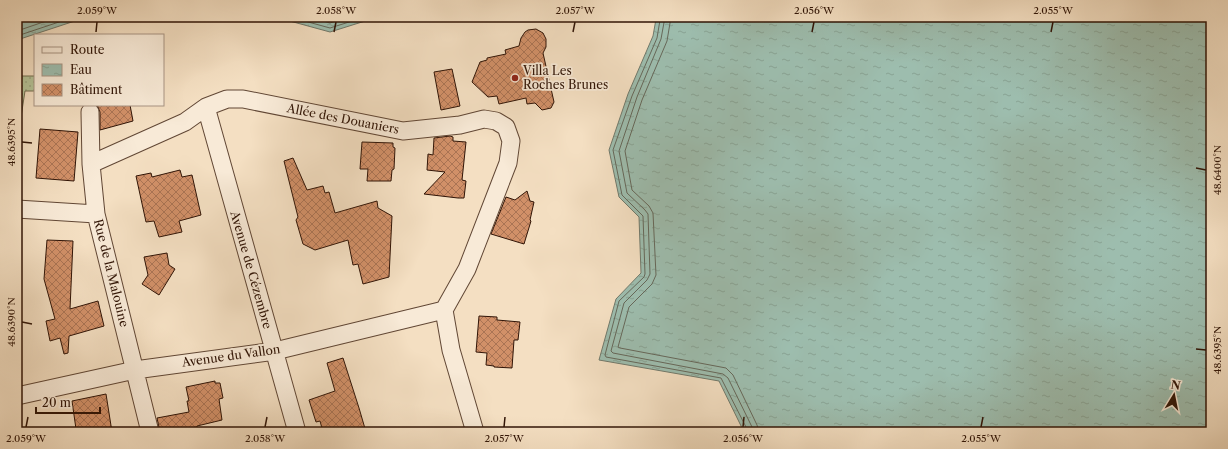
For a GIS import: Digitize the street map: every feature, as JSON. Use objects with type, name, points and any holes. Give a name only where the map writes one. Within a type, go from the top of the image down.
[{"type":"street","name":"Allée des Douaniers","points":[[91,164],[185,122],[206,107],[227,99],[243,99],[403,131],[460,125],[484,119],[496,121],[506,127],[511,141],[508,163],[467,269],[444,310]]},
{"type":"street","name":"Avenue de Cézembre","points":[[206,107],[297,432]]},
{"type":"street","name":"Rue de la Malouine","points":[[90,112],[91,164],[96,214],[150,432]]},
{"type":"street","points":[[17,209],[96,214]]},
{"type":"street","name":"Avenue du Vallon","points":[[17,396],[135,370],[274,351],[444,310]]},
{"type":"street","points":[[444,310],[451,350],[475,432]]},
{"type":"shaded area","points":[[17,76],[34,76],[34,91],[25,91],[21,117],[17,116]]},
{"type":"water","points":[[17,17],[87,17],[34,34],[17,40]]},
{"type":"water","points":[[275,17],[378,17],[330,32]]},
{"type":"water","points":[[655,17],[1211,17],[1211,432],[744,432],[719,381],[599,360],[616,299],[641,273],[639,217],[619,197],[609,150],[628,94],[653,36],[656,19]]},
{"type":"building","name":"Villa Les Roches Brunes","points":[[536,29],[543,33],[546,39],[546,47],[543,53],[554,102],[551,108],[542,110],[535,103],[527,104],[526,98],[499,104],[497,96],[488,97],[472,82],[480,62],[487,60],[487,58],[506,54],[505,50],[519,46],[521,38],[525,32]]},
{"type":"building","points":[[452,69],[460,106],[441,110],[434,72]]},
{"type":"building","points":[[97,106],[130,106],[133,121],[100,130],[100,112]]},
{"type":"building","points":[[40,129],[78,132],[74,181],[36,178]]},
{"type":"building","points":[[453,137],[453,141],[466,142],[462,180],[466,181],[464,198],[424,194],[445,172],[427,170],[428,154],[433,155],[434,138]]},
{"type":"building","points":[[362,142],[393,143],[393,147],[395,148],[394,169],[392,170],[391,181],[367,181],[368,169],[360,169]]},
{"type":"building","points":[[293,158],[307,190],[323,186],[325,193],[329,192],[335,213],[377,201],[378,208],[392,216],[389,277],[363,284],[358,264],[353,265],[348,240],[315,250],[303,244],[296,220],[298,217],[284,161]]},
{"type":"building","points":[[180,170],[182,177],[192,175],[201,215],[179,221],[182,232],[159,237],[154,221],[146,222],[136,176],[151,173],[152,177]]},
{"type":"building","points":[[527,191],[530,201],[534,202],[531,221],[524,244],[491,234],[506,197],[515,200]]},
{"type":"building","points":[[47,240],[73,241],[70,309],[98,301],[104,326],[69,336],[68,353],[64,354],[60,338],[50,341],[46,321],[55,319],[44,279]]},
{"type":"building","points":[[167,253],[169,265],[175,269],[159,295],[142,284],[148,275],[144,257]]},
{"type":"building","points":[[479,316],[497,317],[497,320],[520,322],[518,340],[514,340],[512,368],[486,365],[487,353],[476,352]]},
{"type":"building","points":[[343,358],[366,432],[323,432],[320,421],[316,422],[309,400],[335,391],[327,363]]},
{"type":"building","points":[[215,381],[215,383],[220,383],[223,398],[219,399],[222,420],[197,427],[160,432],[157,418],[189,412],[187,401],[189,401],[186,387]]},
{"type":"building","points":[[106,394],[112,432],[81,432],[80,428],[76,429],[72,401]]},
{"type":"place","name":"Villa Les Roches Brunes","points":[[515,78]]}]
